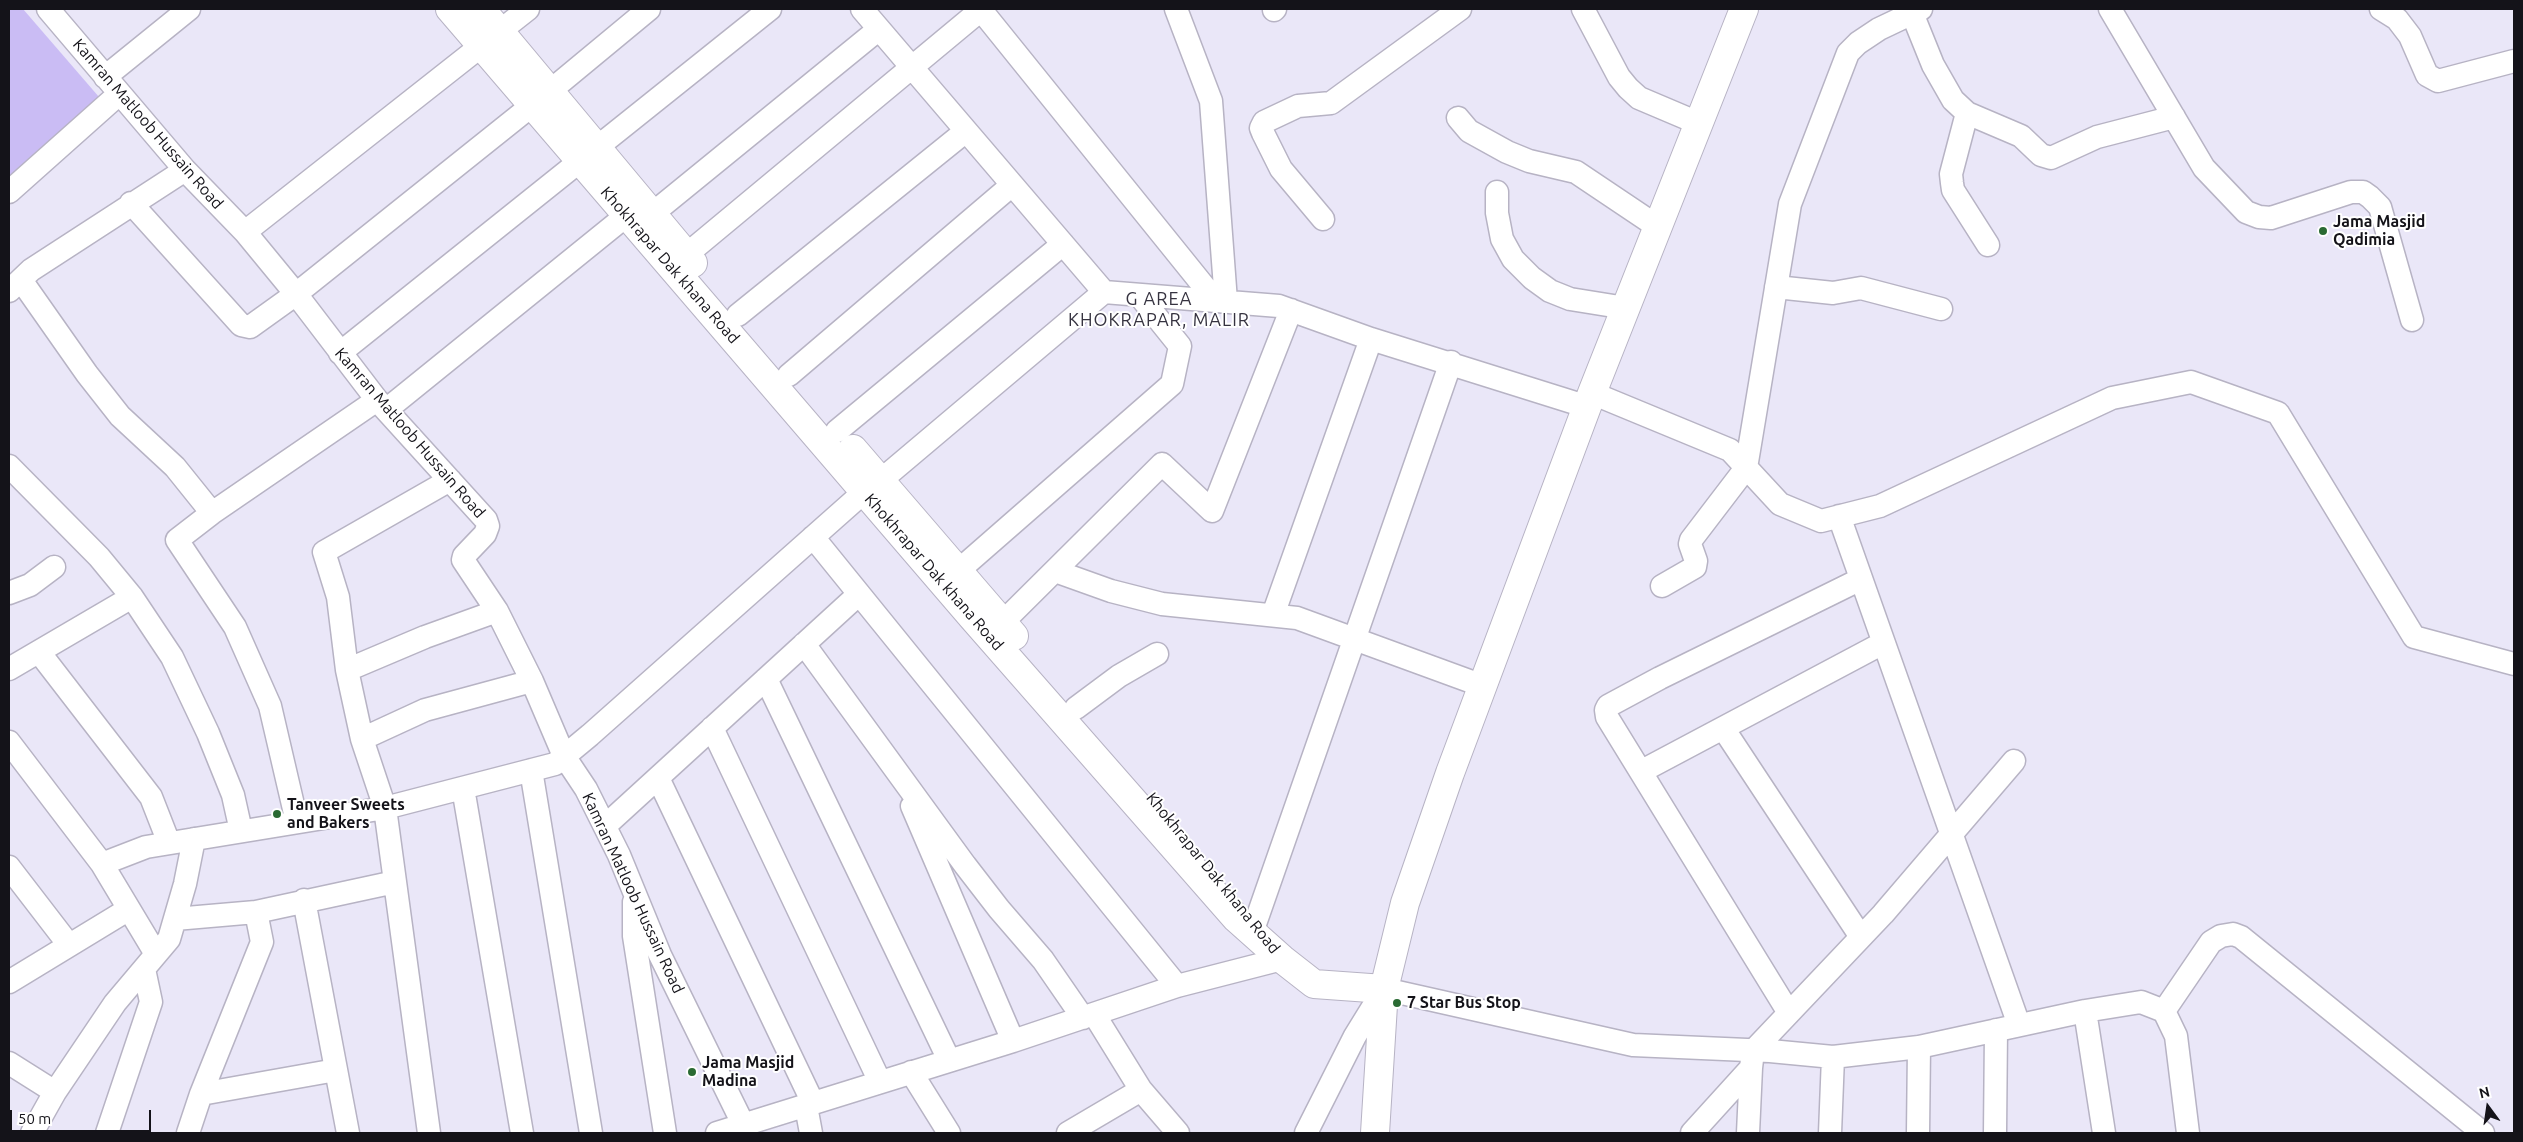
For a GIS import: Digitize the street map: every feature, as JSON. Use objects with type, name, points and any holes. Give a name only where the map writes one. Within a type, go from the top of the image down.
[{"type":"street","points":[[105,77],[189,9]]},
{"type":"street","name":"Khokhrapar Dak khana Road","points":[[450,9],[490,38],[872,486],[1236,918],[1282,959]]},
{"type":"street","name":"Khokhrapar Dak khana Road","points":[[481,9],[490,38]]},
{"type":"street","points":[[245,232],[528,9]]},
{"type":"street","points":[[131,203],[241,325],[250,327],[296,294],[649,9]]},
{"type":"street","points":[[340,353],[770,9]]},
{"type":"street","points":[[862,9],[1104,292],[1279,306],[1371,339],[1590,400],[1730,450],[1780,504],[1820,521],[1880,506],[2112,398],[2191,382],[2278,413],[2414,637],[2514,664]]},
{"type":"street","points":[[686,255],[981,9],[1221,301]]},
{"type":"street","points":[[1176,9],[1211,101],[1221,301]]},
{"type":"street","points":[[1323,218],[1281,169],[1261,128],[1264,122],[1298,106],[1331,103],[1460,9]]},
{"type":"street","points":[[1583,9],[1619,77],[1628,88],[1648,102],[1698,123]]},
{"type":"street","points":[[1375,1133],[1384,989],[1405,903],[1483,686],[1590,400],[1744,9]]},
{"type":"street","points":[[2110,9],[2204,168],[2246,212],[2259,217],[2271,218],[2351,192],[2363,192],[2370,196],[2380,207],[2412,320]]},
{"type":"street","points":[[2382,9],[2402,25],[2410,36],[2427,75],[2438,81],[2514,61]]},
{"type":"street","points":[[1662,586],[1695,567],[1696,561],[1690,544],[1691,540],[1746,468],[1790,204],[1848,53],[1858,43],[1878,29],[1917,11],[1932,65],[1953,100],[1967,113],[2021,136],[2041,155],[2050,158],[2097,136],[2174,117]]},
{"type":"street","name":"Kamran Matloob Hussain Road","points":[[59,13],[119,94],[185,170],[245,232],[382,405],[486,520],[488,526],[485,534],[464,556],[464,560],[497,611],[532,681],[564,756],[586,789],[605,826],[634,890],[660,955],[744,1130]]},
{"type":"street","points":[[297,822],[270,706],[234,627],[178,540],[212,513],[382,405],[639,215],[879,29]]},
{"type":"street","points":[[9,192],[119,94]]},
{"type":"street","points":[[1967,113],[1951,174],[1952,183],[1954,190],[1988,245]]},
{"type":"street","points":[[1458,118],[1470,131],[1507,152],[1536,164],[1576,172],[1658,226]]},
{"type":"street","points":[[738,315],[966,131]]},
{"type":"street","points":[[185,170],[131,203],[31,270],[15,285],[120,416],[175,467],[212,513]]},
{"type":"street","points":[[789,375],[1012,185]]},
{"type":"street","points":[[1497,192],[1497,213],[1502,239],[1513,259],[1532,278],[1550,291],[1570,299],[1626,308]]},
{"type":"street","name":"Khokhrapar Dak khana Road","points":[[639,215],[686,255],[738,315],[837,431],[872,486],[958,571],[1216,873],[1282,959]]},
{"type":"street","points":[[837,431],[1063,244]]},
{"type":"street","points":[[1776,287],[1834,293],[1861,288],[1941,309]]},
{"type":"street","points":[[102,864],[146,847],[385,808],[555,764],[872,486],[1104,292]]},
{"type":"street","points":[[958,571],[1172,384],[1180,346],[1139,295]]},
{"type":"street","points":[[1002,623],[1162,464],[1212,511],[1291,310]]},
{"type":"street","points":[[1273,614],[1371,339]]},
{"type":"street","points":[[1255,924],[1451,362]]},
{"type":"street","points":[[9,466],[99,557],[132,597],[172,656],[208,733],[233,795],[241,831]]},
{"type":"street","points":[[429,1133],[385,808],[362,739],[347,670],[338,597],[324,552],[450,480]]},
{"type":"street","points":[[1839,516],[2019,1025]]},
{"type":"street","points":[[813,537],[1177,986]]},
{"type":"street","points":[[9,593],[30,584],[54,567]]},
{"type":"street","points":[[1055,571],[1111,591],[1162,604],[1273,614],[1297,618],[1483,686]]},
{"type":"street","points":[[1790,1012],[1607,717],[1608,706],[1861,579]]},
{"type":"street","points":[[605,826],[859,594]]},
{"type":"street","points":[[9,669],[132,597]]},
{"type":"street","points":[[347,670],[425,637],[497,611]]},
{"type":"street","points":[[1642,771],[1883,643]]},
{"type":"street","points":[[804,644],[999,909],[1044,960],[1088,1016],[1141,1090],[1178,1133]]},
{"type":"street","points":[[39,652],[151,797],[169,843]]},
{"type":"street","points":[[1076,708],[1119,676],[1157,654]]},
{"type":"street","points":[[766,679],[949,1060]]},
{"type":"street","points":[[362,739],[425,710],[532,681]]},
{"type":"street","points":[[712,728],[880,1082]]},
{"type":"street","points":[[1723,728],[1861,937]]},
{"type":"street","points":[[9,742],[102,864],[129,909],[150,962],[151,1002],[107,1133]]},
{"type":"street","points":[[1692,1133],[1790,1012],[1861,937],[2014,761]]},
{"type":"street","points":[[531,770],[591,1133]]},
{"type":"street","points":[[897,771],[963,930],[1013,1042]]},
{"type":"street","points":[[658,778],[810,1104],[811,1133]]},
{"type":"street","points":[[463,788],[522,1133]]},
{"type":"street","points":[[32,1133],[55,1092],[115,1003],[169,940],[185,884],[194,839]]},
{"type":"street","points":[[9,867],[69,945]]},
{"type":"street","points":[[175,919],[256,912],[304,900],[395,882]]},
{"type":"street","points":[[634,890],[634,936],[665,1133]]},
{"type":"street","points":[[304,900],[348,1133]]},
{"type":"street","points":[[9,981],[129,909]]},
{"type":"street","points":[[188,1133],[201,1094],[262,942],[256,912]]},
{"type":"street","points":[[2164,1011],[2211,942],[2221,936],[2232,934],[2242,937],[2483,1133]]},
{"type":"street","points":[[717,1133],[744,1130],[810,1104],[1013,1042],[1177,986],[1282,959],[1314,984],[1384,989],[1633,1045],[1752,1059],[1834,1057],[1920,1047],[2085,1011],[2141,1002],[2164,1011],[2176,1036],[2188,1133]]},
{"type":"street","points":[[1306,1133],[1356,1036],[1384,989]]},
{"type":"street","points":[[2085,1011],[2104,1133]]},
{"type":"street","points":[[1995,1133],[1996,1030]]},
{"type":"street","points":[[1918,1133],[1920,1047]]},
{"type":"street","points":[[1830,1133],[1834,1057]]},
{"type":"street","points":[[1748,1133],[1752,1059]]},
{"type":"street","points":[[9,1064],[55,1092]]},
{"type":"street","points":[[201,1094],[336,1070]]},
{"type":"street","points":[[911,1072],[949,1133]]},
{"type":"street","points":[[1068,1133],[1141,1090]]},
{"type":"shaded area","points":[[9,9],[23,9],[99,97],[9,183]]},
{"type":"place","name":"Jama Masjid Qadimia","points":[[2323,231]]},
{"type":"place","name":"Tanveer Sweets and Bakers","points":[[277,814]]},
{"type":"place","name":"7 Star Bus Stop","points":[[1397,1003]]},
{"type":"place","name":"Jama Masjid Madina","points":[[692,1072]]},
{"type":"district","name":"G AREA KHOKRAPAR, MALIR","points":[[1159,309]]}]
